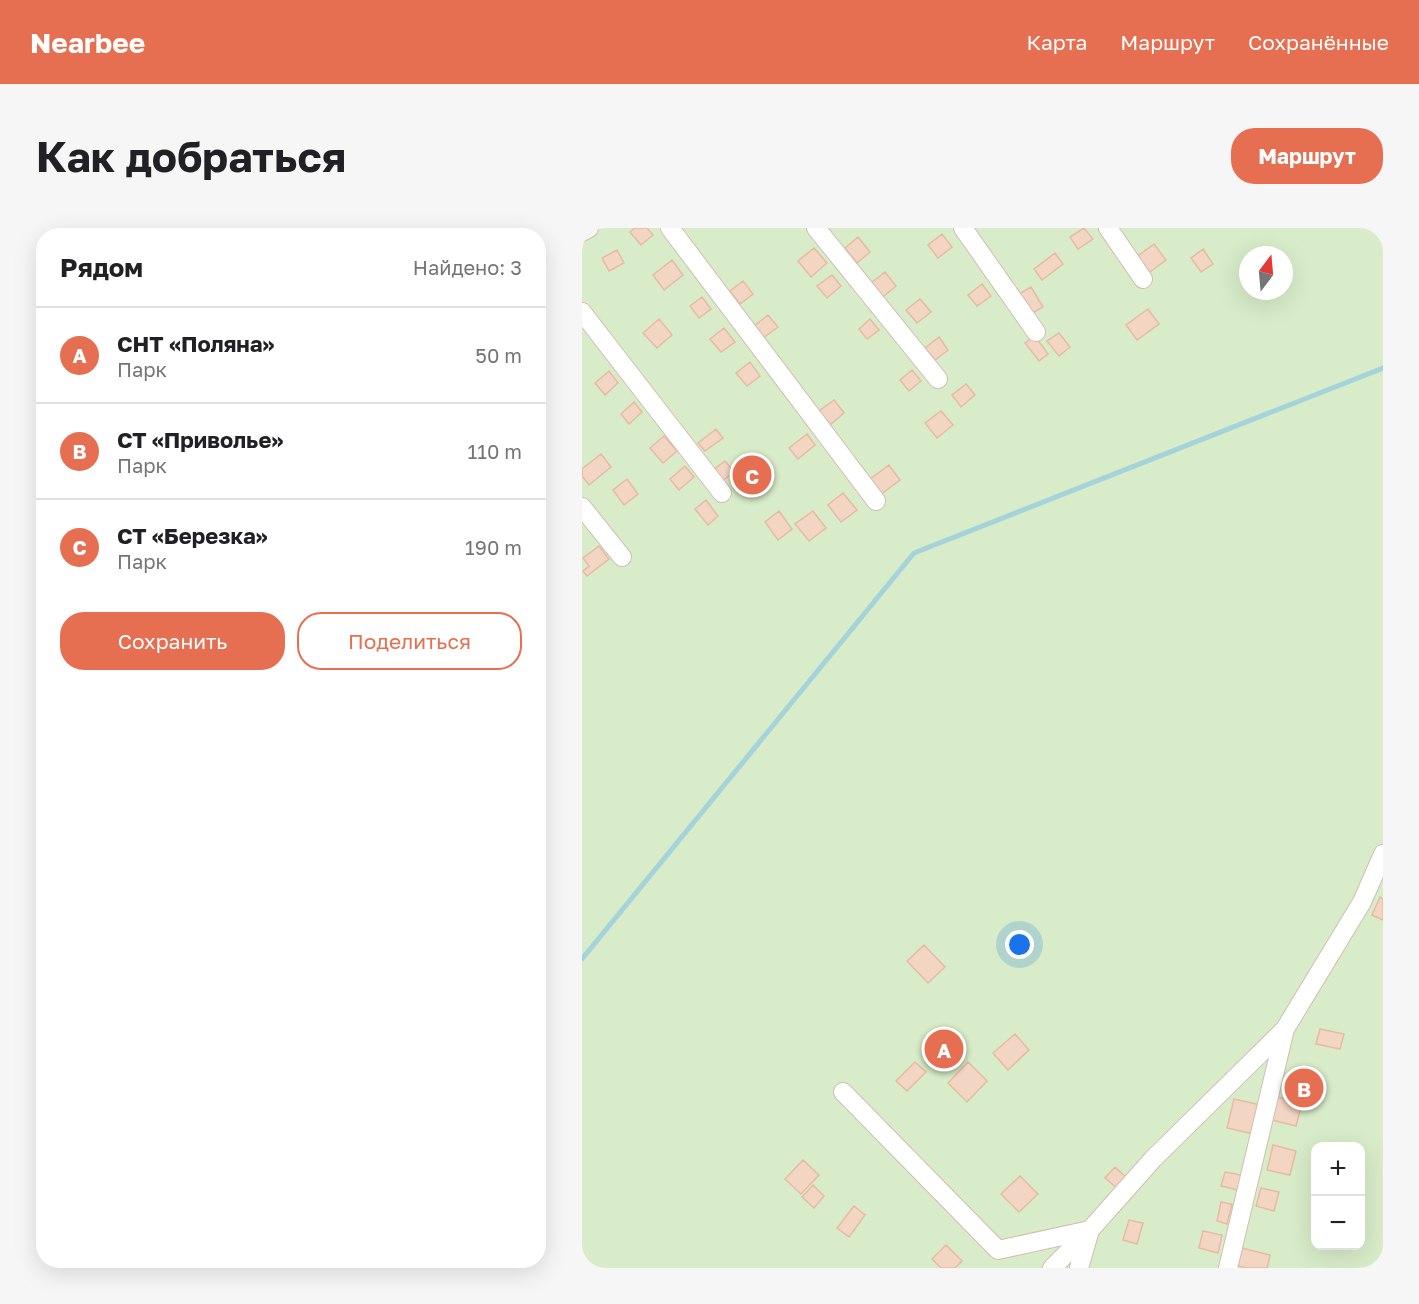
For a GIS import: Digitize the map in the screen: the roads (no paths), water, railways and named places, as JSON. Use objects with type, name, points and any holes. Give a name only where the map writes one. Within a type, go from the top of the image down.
[{"type":"street","points":[[582,232],[589,228]]},
{"type":"street","points":[[670,228],[876,501]]},
{"type":"street","points":[[816,228],[938,379]]},
{"type":"street","points":[[963,228],[1036,332]]},
{"type":"street","points":[[1108,228],[1143,279]]},
{"type":"street","points":[[582,312],[722,493]]},
{"type":"street","points":[[582,507],[622,557]]},
{"type":"street","points":[[1052,1268],[1090,1230],[1153,1159],[1285,1029],[1362,902],[1383,854]]},
{"type":"street","points":[[1228,1268],[1285,1029]]},
{"type":"street","points":[[843,1092],[998,1250],[1090,1230]]},
{"type":"street","points":[[1079,1268],[1090,1230]]},
{"type":"waterway","points":[[582,959],[914,553],[1383,368]]},
{"type":"place","name":"СТ «Березка»","points":[[752,475]]},
{"type":"place","name":"СНТ «Поляна»","points":[[944,1049]]},
{"type":"place","name":"СТ «Приволье»","points":[[1304,1088]]}]
